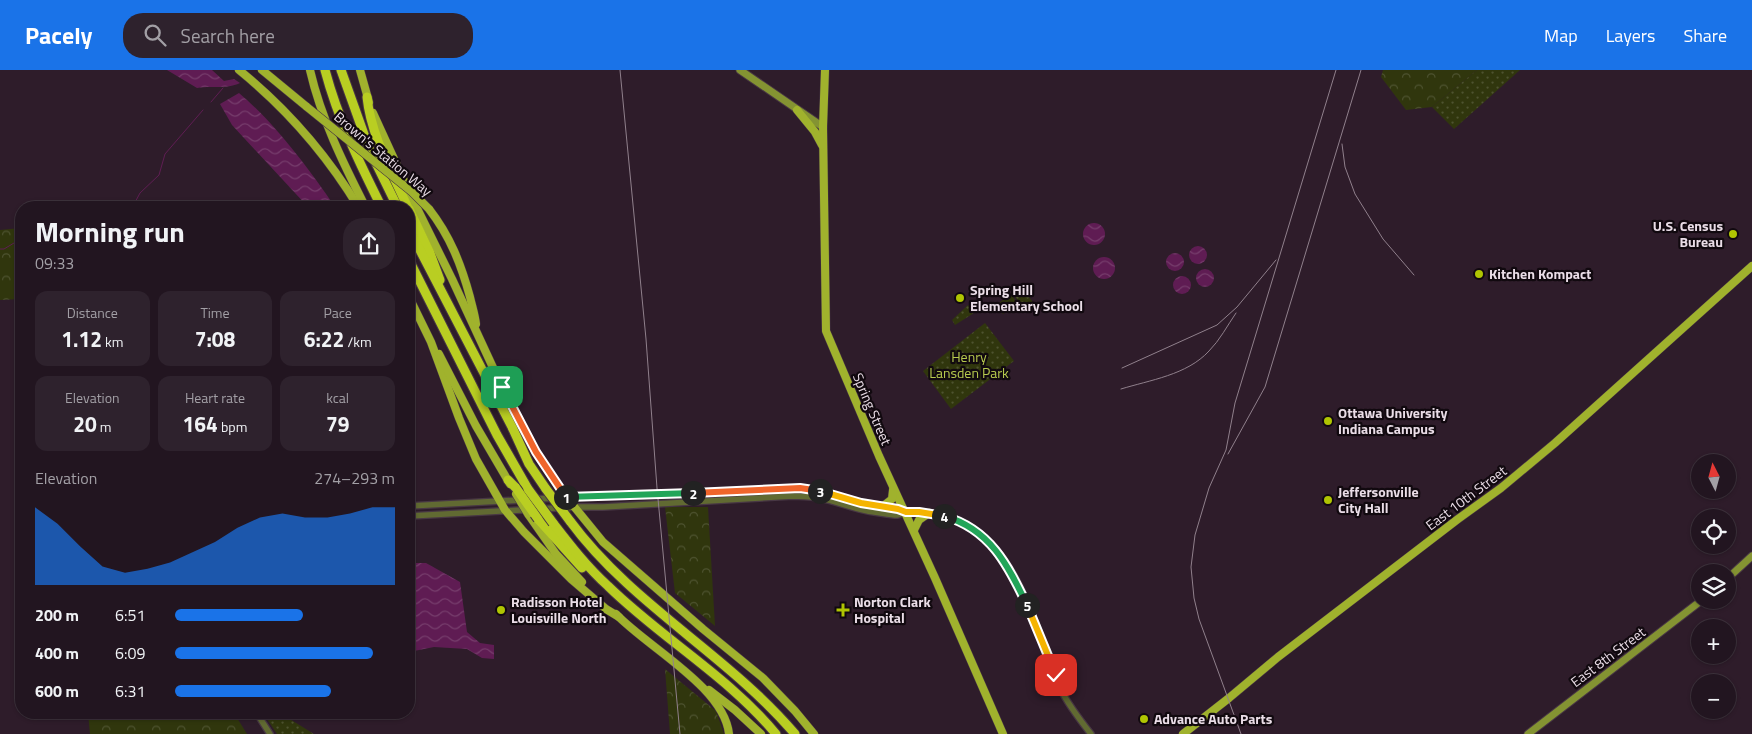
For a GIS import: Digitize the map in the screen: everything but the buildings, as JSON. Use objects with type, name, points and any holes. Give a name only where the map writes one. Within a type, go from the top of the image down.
[{"type":"highway","points":[[325,70],[350,143],[379,201]]},
{"type":"highway","points":[[341,70],[370,151],[395,201]]},
{"type":"highway","points":[[367,97],[369,116],[405,201]]},
{"type":"highway","points":[[415,224],[438,275],[442,293]]},
{"type":"highway","points":[[415,241],[529,464],[570,521],[593,549],[636,592],[752,688],[795,734]]},
{"type":"highway","points":[[415,272],[497,435],[528,489],[553,523],[606,586]]},
{"type":"highway","points":[[508,480],[538,520],[588,574],[606,586],[728,686],[776,734]]},
{"type":"main road","points":[[239,70],[271,98],[305,133],[339,175],[355,201]]},
{"type":"main road","name":"Brown's Station Way","points":[[262,70],[412,192],[429,209],[442,227],[456,253],[476,320],[477,333]]},
{"type":"main road","points":[[310,70],[313,86],[328,129],[363,201]]},
{"type":"main road","points":[[360,70],[367,97],[382,136],[413,201]]},
{"type":"main road","points":[[740,70],[823,127]]},
{"type":"main road","name":"Spring Street","points":[[825,70],[823,149],[826,331],[893,488],[906,512],[1003,734]]},
{"type":"main road","points":[[797,110],[815,132],[823,149]]},
{"type":"main road","points":[[415,204],[521,425],[546,469],[566,497],[603,542],[680,610],[763,678],[814,734]]},
{"type":"main road","name":"East 10th Street","points":[[1183,734],[1278,657],[1501,488],[1752,266]]},
{"type":"main road","points":[[415,309],[431,342],[476,459],[505,510],[571,579],[606,610],[619,617]]},
{"type":"main road","points":[[431,342],[437,349],[476,426],[508,480]]},
{"type":"main road","points":[[882,507],[892,499],[893,488]]},
{"type":"main road","points":[[514,489],[528,514],[556,554],[579,579],[619,617],[687,674],[735,710],[760,734]]},
{"type":"main road","points":[[914,530],[919,520],[929,513]]},
{"type":"main road","points":[[1736,571],[1752,556]]},
{"type":"main road","name":"East 8th Street","points":[[1528,734],[1691,608]]},
{"type":"main road","points":[[687,674],[718,705],[727,721],[729,734]]},
{"type":"street","points":[[415,506],[566,497],[800,488],[834,494],[861,503],[906,512],[946,516],[966,524],[986,539],[1003,558],[1035,620],[1065,696],[1091,734]]},
{"type":"street","points":[[415,516],[575,507],[603,508],[793,496],[819,498],[872,512],[898,515],[906,512]]},
{"type":"street","points":[[260,719],[270,734]]},
{"type":"green space","points":[[1383,70],[1477,70],[1432,107],[1406,110],[1381,77]]},
{"type":"green space","points":[[1477,70],[1520,70],[1454,129],[1432,107]]},
{"type":"green space","points":[[15,229],[15,299],[0,300],[0,230]]},
{"type":"green space","points":[[1022,288],[1036,306],[1027,313],[1013,294]]},
{"type":"green space","points":[[1011,294],[1018,304],[1003,314],[996,305]]},
{"type":"green space","points":[[968,305],[974,313],[955,325],[952,320]]},
{"type":"green space","name":"Henry Lansden Park","points":[[985,323],[1014,361],[951,409],[923,371]]},
{"type":"green space","points":[[665,507],[708,507],[715,626],[675,593]]},
{"type":"green space","points":[[665,669],[716,711],[724,734],[670,734]]},
{"type":"green space","points":[[89,719],[238,719],[247,734],[90,734]]},
{"type":"green space","points":[[267,719],[290,719],[314,734],[277,734]]},
{"type":"water","points":[[167,70],[212,70],[224,81],[234,79],[240,83],[229,86],[197,88]]},
{"type":"water","points":[[239,93],[291,147],[331,201],[302,201],[232,125],[220,104]]},
{"type":"water","points":[[1090,223],[1098,223],[1105,230],[1105,238],[1098,245],[1090,245],[1083,238],[1083,230]]},
{"type":"water","points":[[1198,246],[1204,249],[1207,255],[1204,261],[1198,264],[1192,261],[1189,255],[1192,249]]},
{"type":"water","points":[[1175,253],[1181,256],[1184,262],[1181,268],[1175,271],[1169,268],[1166,262],[1169,256]]},
{"type":"water","points":[[1100,257],[1108,257],[1115,264],[1115,272],[1108,279],[1100,279],[1093,272],[1093,264]]},
{"type":"water","points":[[1205,269],[1211,272],[1214,278],[1211,284],[1205,287],[1199,284],[1196,278],[1199,272]]},
{"type":"water","points":[[1182,276],[1188,279],[1191,285],[1188,291],[1182,294],[1176,291],[1173,285],[1176,279]]},
{"type":"water","points":[[415,563],[426,563],[460,582],[467,632],[480,643],[494,645],[494,659],[482,658],[467,649],[434,647],[415,651]]},
{"type":"waterway","points":[[211,102],[223,88]]},
{"type":"waterway","points":[[136,201],[140,193],[159,175],[165,154],[203,110]]},
{"type":"waterway","points":[[0,249],[15,243]]},
{"type":"railway","points":[[620,70],[646,339],[657,488],[680,734]]},
{"type":"railway","points":[[1241,734],[1199,619],[1194,598],[1191,567],[1195,535],[1209,488],[1226,450],[1235,403],[1336,70]]},
{"type":"railway","points":[[1228,454],[1265,387],[1361,70]]},
{"type":"railway","points":[[1342,144],[1345,167],[1355,194],[1383,239],[1414,275]]},
{"type":"railway","points":[[1122,368],[1217,325],[1237,307],[1276,260]]},
{"type":"railway","points":[[1121,389],[1168,376],[1190,366],[1213,347],[1236,313]]},
{"type":"place","name":"U.S. Census Bureau","points":[[1733,234]]},
{"type":"place","name":"Kitchen Kompact","points":[[1479,274]]},
{"type":"place","name":"Spring Hill Elementary School","points":[[960,298]]},
{"type":"place","name":"Ottawa University Indiana Campus","points":[[1328,421]]},
{"type":"place","name":"Jeffersonville City Hall","points":[[1328,500]]},
{"type":"place","name":"Radisson Hotel Louisville North","points":[[501,610]]},
{"type":"place","name":"Norton Clark Hospital","points":[[843,610]]},
{"type":"place","name":"Advance Auto Parts","points":[[1144,719]]},
{"type":"route","points":[[502,387],[536,452],[566,497],[800,488],[838,495],[861,503],[906,512],[939,514],[966,524],[990,543],[1003,558],[1035,620],[1056,675]]}]
